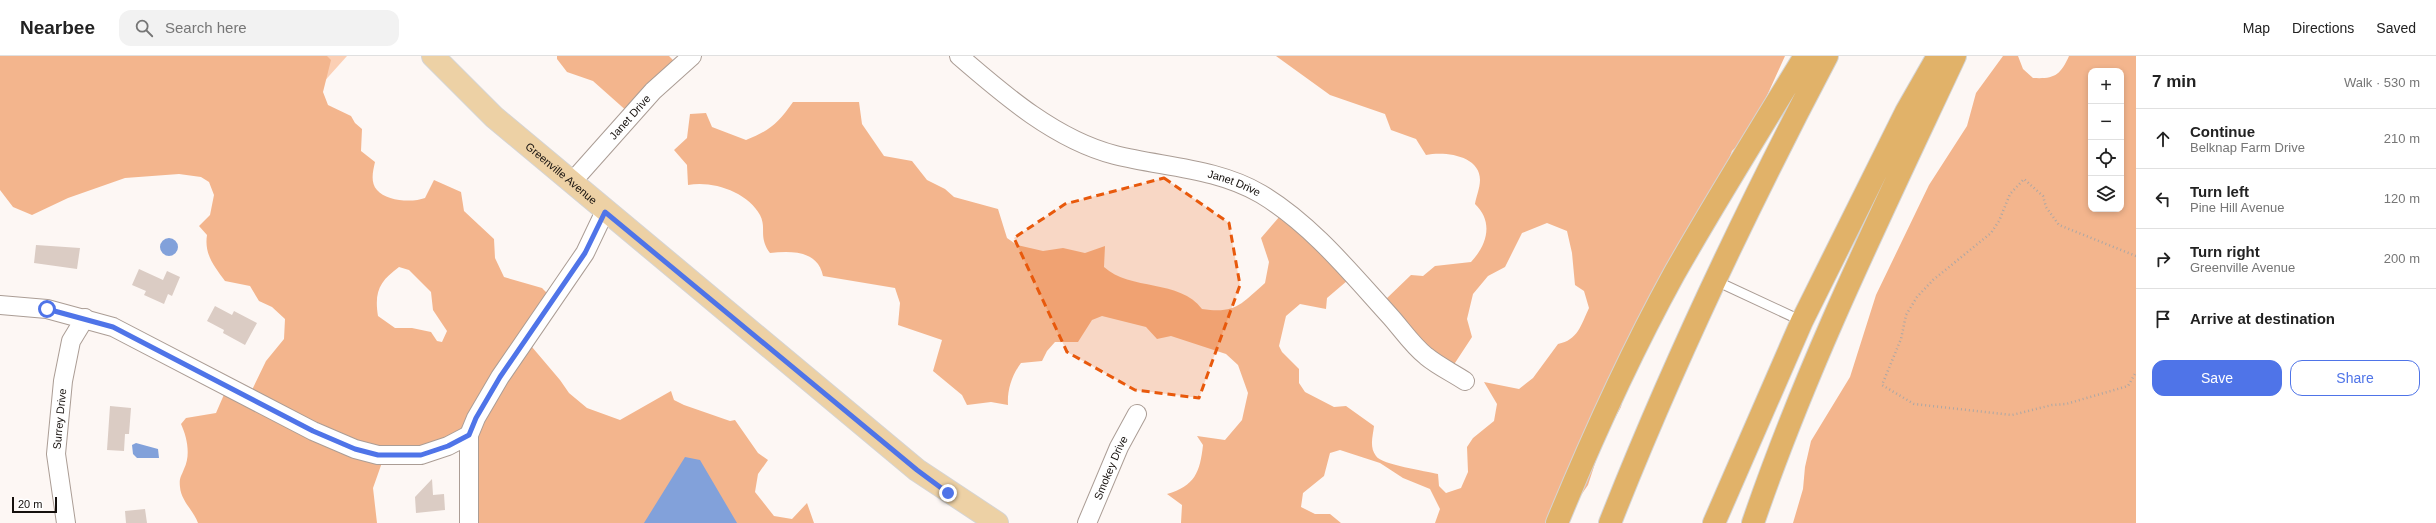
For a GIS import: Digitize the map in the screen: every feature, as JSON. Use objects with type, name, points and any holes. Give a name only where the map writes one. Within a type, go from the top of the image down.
[{"type":"highway","points":[[1557,523],[1601,418],[1649,322],[1689,249],[1805,56]]},
{"type":"highway","points":[[1610,523],[1665,389],[1714,280],[1827,56]]},
{"type":"highway","points":[[1714,523],[1802,321],[1903,119],[1938,56]]},
{"type":"highway","points":[[1753,523],[1792,417],[1836,309],[1955,56]]},
{"type":"main road","name":"Greenville Avenue","points":[[433,56],[494,117],[572,182],[605,212],[917,470],[996,523]]},
{"type":"street","name":"Janet Drive","points":[[572,182],[653,91],[692,56]]},
{"type":"street","name":"Janet Drive","points":[[959,56],[1032,114],[1087,146],[1114,155],[1207,174],[1241,183],[1261,194],[1311,233],[1344,265],[1426,356],[1465,381]]},
{"type":"street","points":[[469,523],[469,435],[476,418],[500,377],[585,253],[605,212]]},
{"type":"street","points":[[0,305],[47,309],[113,327],[313,431],[355,449],[378,455],[421,455],[448,446],[469,435]]},
{"type":"street","name":"Surrey Drive","points":[[66,523],[56,454],[62,381],[71,341],[84,318]]},
{"type":"street","name":"Smokey Drive","points":[[1087,523],[1119,447],[1137,414]]},
{"type":"lane","points":[[1714,280],[1802,321]]},
{"type":"path","points":[[2136,256],[2059,225],[2046,207],[2043,196],[2024,179],[2010,194],[1999,221],[1991,233],[1933,280],[1917,298],[1906,315],[1901,339],[1882,386],[1914,404],[2012,415],[2052,405],[2066,404],[2128,386],[2136,372]]},
{"type":"highlighted area","points":[[1164,178],[1229,223],[1240,285],[1199,398],[1135,390],[1067,352],[1014,238],[1065,204]]},
{"type":"shaded area","points":[[0,56],[327,56],[331,60],[323,92],[328,105],[351,116],[355,123],[362,129],[361,151],[375,162],[373,184],[377,190],[386,197],[393,199],[406,201],[420,200],[425,198],[434,180],[461,192],[464,211],[494,239],[495,258],[504,277],[542,288],[553,299],[530,339],[532,347],[569,393],[587,408],[620,420],[671,391],[674,400],[684,405],[730,421],[735,420],[758,453],[768,460],[758,474],[755,492],[774,516],[792,519],[807,503],[814,523],[472,523],[465,440],[385,454],[373,488],[377,523],[198,523],[183,497],[180,487],[180,479],[186,464],[188,452],[185,435],[181,424],[186,418],[216,413],[229,383],[252,390],[266,361],[284,339],[285,319],[272,307],[259,301],[250,286],[225,281],[211,260],[208,254],[206,242],[207,235],[199,226],[210,215],[214,195],[209,182],[201,177],[179,174],[125,178],[68,198],[32,215],[13,207],[0,190]],"holes":[[[399,267],[409,270],[431,292],[433,310],[447,331],[442,342],[437,341],[431,332],[412,328],[395,328],[378,316],[378,293],[383,282]]]},
{"type":"shaded area","points":[[283,56],[347,56],[321,85]]},
{"type":"shaded area","points":[[557,56],[669,56],[676,63],[629,113],[593,81],[567,72],[557,59]]},
{"type":"shaded area","points":[[1276,56],[1785,56],[1750,133],[1732,151],[1723,175],[1625,385],[1621,407],[1602,442],[1588,485],[1577,501],[1550,523],[1435,523],[1440,509],[1430,489],[1403,478],[1380,463],[1340,450],[1330,453],[1324,476],[1303,493],[1301,507],[1315,514],[1330,514],[1341,523],[1181,523],[1182,505],[1167,494],[1184,487],[1190,482],[1198,470],[1203,445],[1197,436],[1225,440],[1242,420],[1248,393],[1238,365],[1226,354],[1171,336],[1157,339],[1146,327],[1102,316],[1092,320],[1078,342],[1055,342],[1047,351],[1042,361],[1021,363],[1011,383],[1008,394],[1008,405],[991,402],[967,405],[962,395],[933,371],[942,340],[898,325],[900,303],[895,288],[823,276],[816,261],[810,257],[802,254],[786,252],[770,253],[764,242],[762,220],[754,207],[738,194],[718,186],[708,184],[688,185],[687,165],[674,150],[687,138],[690,114],[706,113],[712,127],[746,140],[762,133],[778,121],[793,102],[859,102],[862,124],[884,156],[912,161],[927,180],[945,189],[954,197],[998,209],[1007,238],[1017,245],[1043,251],[1063,248],[1085,253],[1105,246],[1104,267],[1127,279],[1181,293],[1193,300],[1202,309],[1231,309],[1250,297],[1265,283],[1269,262],[1261,238],[1287,208],[1354,275],[1327,298],[1326,309],[1300,304],[1286,316],[1279,346],[1282,352],[1299,369],[1299,383],[1305,392],[1334,407],[1346,406],[1374,426],[1372,441],[1373,449],[1376,456],[1380,459],[1395,465],[1438,474],[1439,486],[1446,493],[1461,488],[1468,472],[1467,447],[1473,438],[1494,421],[1497,404],[1484,382],[1519,389],[1533,378],[1558,344],[1570,339],[1578,331],[1589,308],[1584,291],[1575,285],[1572,253],[1567,231],[1547,223],[1522,233],[1505,267],[1488,276],[1473,294],[1467,319],[1472,337],[1453,366],[1432,353],[1385,300],[1411,275],[1423,276],[1435,266],[1471,262],[1477,255],[1486,233],[1485,218],[1475,204],[1480,183],[1478,172],[1474,165],[1468,160],[1460,157],[1442,154],[1426,155],[1416,139],[1391,130],[1385,114],[1330,95]]},
{"type":"shaded area","points":[[2003,56],[2018,56],[2023,69],[2033,78],[2046,78],[2056,75],[2063,68],[2069,56],[2136,56],[2136,523],[1793,523],[1803,489],[1805,467],[1811,441],[1850,377],[1876,295],[1929,185],[1967,126],[1976,93]]},
{"type":"water","points":[[169,238],[175,241],[178,247],[175,253],[169,256],[163,253],[160,247],[163,241]]},
{"type":"water","points":[[136,443],[158,449],[159,458],[137,458],[133,454],[132,445]]},
{"type":"water","points":[[685,457],[700,460],[737,523],[644,523]]},
{"type":"building","points":[[36,245],[80,248],[77,269],[34,263]]},
{"type":"building","points":[[139,269],[163,280],[167,271],[180,277],[172,296],[168,294],[164,304],[144,295],[146,291],[132,285]]},
{"type":"building","points":[[215,306],[232,315],[234,311],[257,323],[245,345],[223,333],[224,330],[207,321]]},
{"type":"building","points":[[110,406],[131,408],[129,434],[125,434],[124,451],[107,450]]},
{"type":"building","points":[[432,479],[433,495],[444,494],[445,510],[416,513],[415,497]]},
{"type":"building","points":[[145,509],[147,523],[126,523],[125,511]]},
{"type":"route","points":[[47,309],[113,327],[313,431],[355,449],[378,455],[421,455],[448,446],[469,435],[476,418],[500,377],[585,253],[605,212],[917,470],[948,493]]}]
